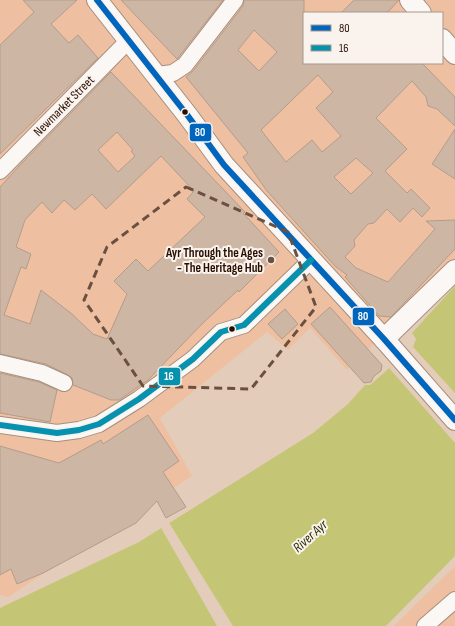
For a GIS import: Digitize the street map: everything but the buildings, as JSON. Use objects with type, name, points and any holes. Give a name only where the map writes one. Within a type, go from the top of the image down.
[{"type":"main road","points":[[96,0],[157,75],[239,182],[390,345],[455,420]]},
{"type":"main road","points":[[410,0],[420,12]]},
{"type":"main road","points":[[443,40],[455,54]]},
{"type":"main road","points":[[390,345],[455,270]]},
{"type":"street","points":[[157,75],[173,73],[185,65],[235,0]]},
{"type":"street","name":"Newmarket Street","points":[[0,171],[128,41]]},
{"type":"street","points":[[0,425],[57,433],[79,430],[99,424],[139,399],[194,359],[221,332],[244,325],[311,260]]},
{"type":"street","points":[[0,363],[42,373],[64,383]]},
{"type":"street","points":[[433,624],[455,600]]},
{"type":"highlighted area","points":[[186,187],[288,232],[316,307],[251,389],[143,386],[84,300],[107,247]]},
{"type":"shaded area","points":[[0,0],[455,0],[455,265],[347,370],[310,328],[288,350],[267,332],[160,418],[192,476],[8,597],[0,595]]},
{"type":"shaded area","points":[[455,566],[455,626],[394,626]]},
{"type":"water","name":"River Ayr","points":[[455,286],[455,556],[386,626],[0,626],[0,608],[139,542],[313,433],[348,404],[365,385],[370,385],[413,347],[416,339],[412,333]]},
{"type":"pier","points":[[413,347],[455,393],[455,443],[389,368]]},
{"type":"pier","points":[[168,521],[233,626],[217,626],[160,526]]},
{"type":"transit line","name":"80","points":[[97,0],[188,116],[224,165],[384,339],[455,420]]},
{"type":"transit line","name":"16","points":[[0,425],[57,433],[79,430],[99,424],[139,399],[193,359],[221,332],[244,325],[311,260]]},
{"type":"place","name":"Ayr Through the Ages - The Heritage Hub","points":[[271,260]]}]
